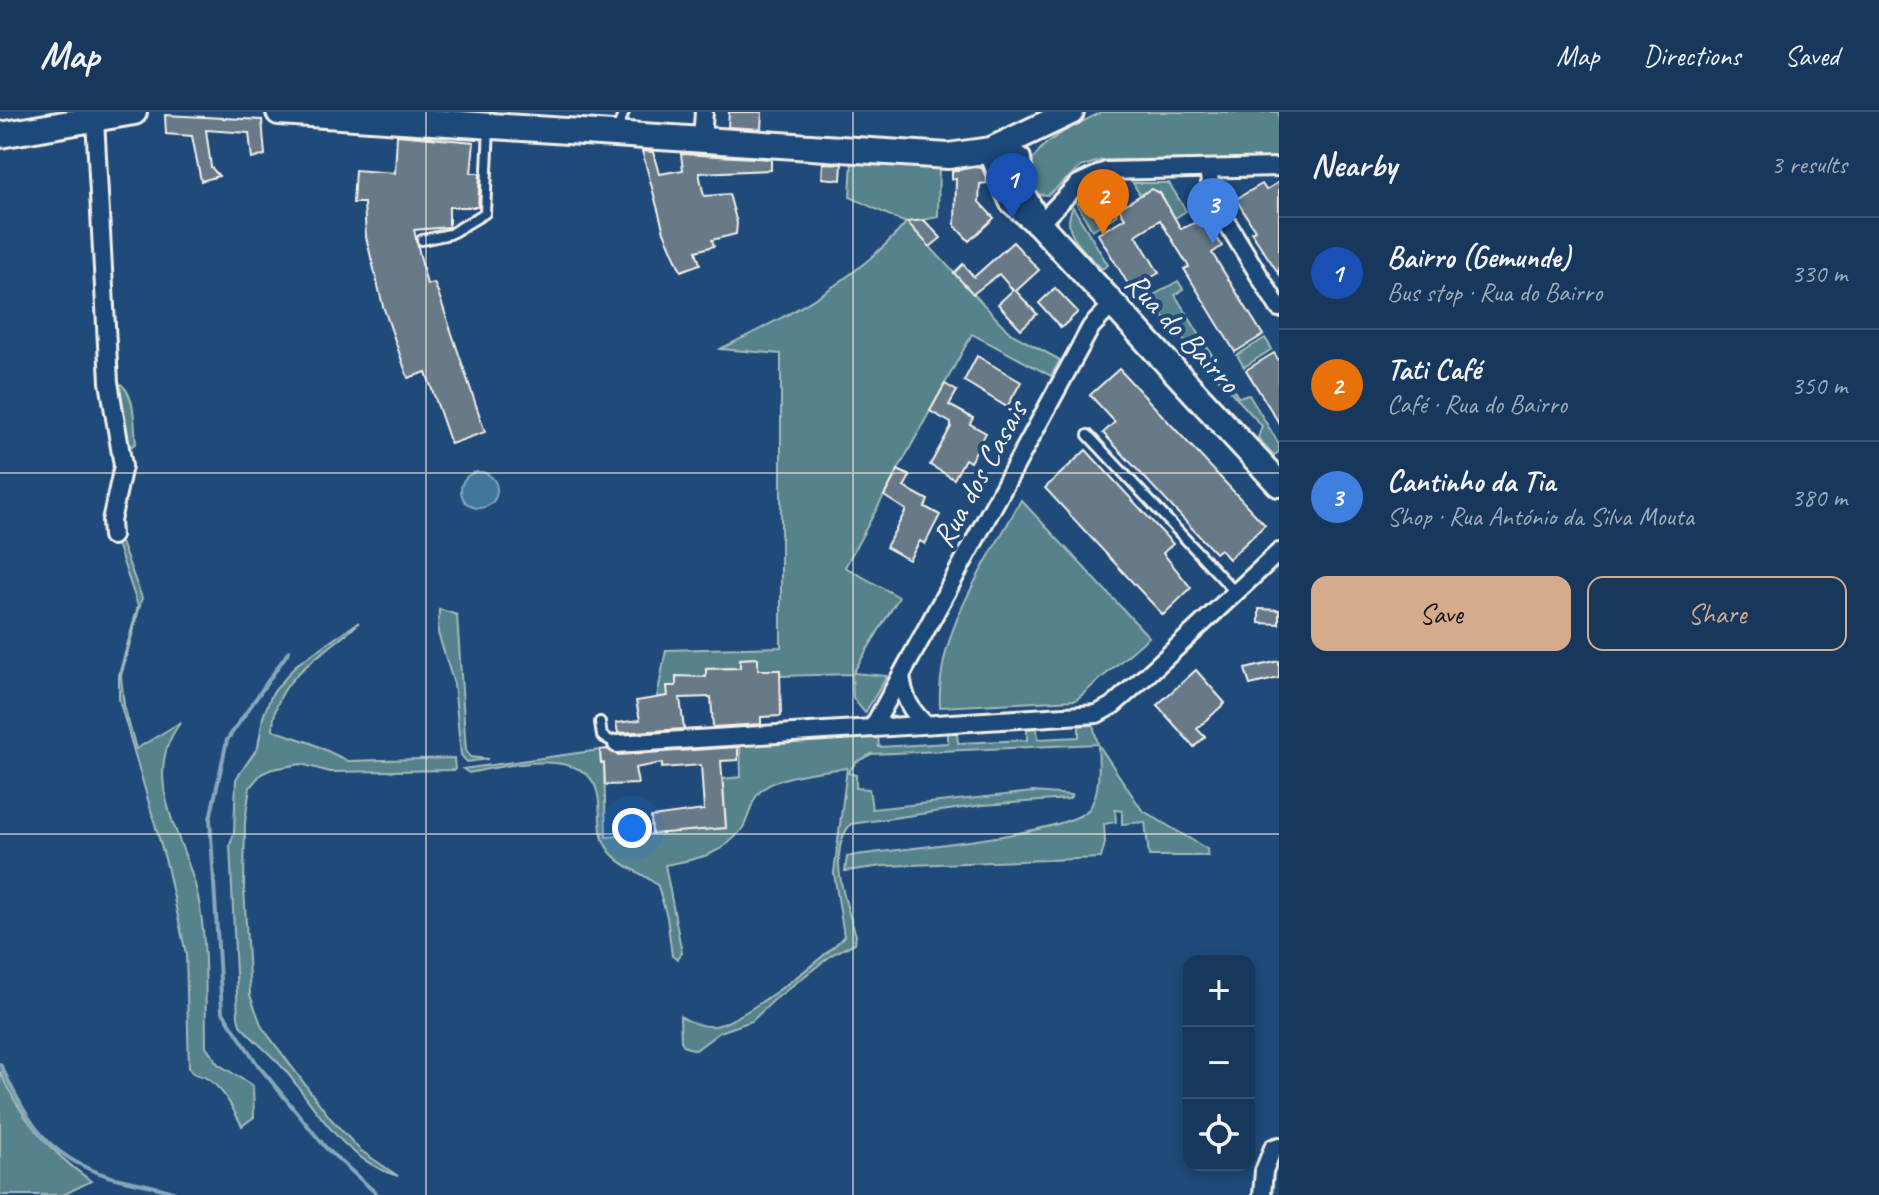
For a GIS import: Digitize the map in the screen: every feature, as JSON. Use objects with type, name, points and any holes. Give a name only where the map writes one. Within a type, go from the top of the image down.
[{"type":"main road","points":[[0,135],[134,112]]},
{"type":"main road","points":[[279,112],[489,125],[620,123],[702,139],[935,156],[996,148],[1071,112]]},
{"type":"main road","points":[[1020,179],[1025,159],[1045,125]]},
{"type":"main road","name":"Rua do Bairro","points":[[996,148],[1018,159],[1022,194],[1039,224]]},
{"type":"main road","name":"Rua do Bairro","points":[[996,148],[1012,201],[1039,224],[1279,484]]},
{"type":"street","points":[[702,139],[704,112]]},
{"type":"street","points":[[95,119],[109,382],[123,466],[111,521],[112,536]]},
{"type":"street","points":[[1039,224],[1069,192],[1096,174],[1120,170],[1279,167]]},
{"type":"street","points":[[1208,170],[1213,200],[1279,308]]},
{"type":"street","name":"Rua dos Casais","points":[[873,727],[1091,327],[1113,304]]},
{"type":"street","points":[[617,744],[1085,716],[1105,711],[1279,552]]},
{"type":"street","points":[[901,676],[905,698],[912,713],[925,724]]},
{"type":"street","points":[[1262,1195],[1264,1171],[1273,1148],[1279,1146]]},
{"type":"lane","points":[[422,240],[450,234],[485,213],[489,125]]},
{"type":"lane","points":[[1088,435],[1235,592]]},
{"type":"lane","points":[[600,722],[602,736],[617,744]]},
{"type":"green space","points":[[1101,112],[1279,112],[1279,159],[1102,160],[1081,167],[1048,195],[1035,194],[1030,178],[1031,165],[1037,153],[1048,142]]},
{"type":"green space","points":[[852,159],[939,165],[938,217],[908,223],[1010,333],[1060,360],[1051,376],[972,334],[845,567],[899,597],[853,673],[887,676],[865,713],[853,698],[852,674],[780,676],[780,670],[758,670],[757,658],[740,659],[740,676],[732,668],[706,669],[706,677],[677,677],[676,686],[667,686],[668,696],[657,697],[666,650],[781,647],[781,354],[720,349],[820,295],[866,262],[906,223],[850,197]]},
{"type":"green space","points":[[1133,183],[1169,183],[1186,211],[1175,218],[1160,193],[1151,189],[1140,195]]},
{"type":"green space","points":[[1100,187],[1117,215],[1092,230],[1077,204]]},
{"type":"green space","points":[[1073,207],[1108,265],[1102,269],[1072,234],[1069,225]]},
{"type":"green space","points":[[1178,281],[1183,289],[1175,295],[1238,397],[1249,395],[1279,444],[1279,452],[1274,455],[1258,438],[1262,426],[1152,305],[1140,303]]},
{"type":"green space","points":[[1265,338],[1272,349],[1244,367],[1237,355]]},
{"type":"green space","points":[[117,382],[128,392],[131,400],[136,443],[128,449],[127,488],[117,532],[142,598],[121,676],[124,705],[136,749],[181,722],[169,743],[164,764],[164,785],[168,807],[201,910],[206,1046],[218,1064],[253,1086],[254,1117],[242,1126],[219,1089],[189,1068],[186,954],[167,866],[119,699],[119,675],[138,606],[114,535],[119,507]]},
{"type":"green space","points":[[1021,500],[1149,637],[1076,700],[940,707],[941,679],[955,625],[979,574]]},
{"type":"green space","points":[[439,609],[457,615],[466,750],[470,757],[488,759],[467,762],[461,755],[454,684],[438,633]]},
{"type":"green space","points":[[359,622],[293,679],[278,701],[273,730],[311,743],[348,761],[454,758],[455,770],[330,772],[301,764],[261,774],[250,787],[245,822],[244,887],[250,995],[262,1027],[331,1119],[360,1150],[398,1176],[362,1158],[347,1146],[321,1118],[285,1070],[240,1025],[238,1017],[230,845],[234,833],[236,779],[258,747],[263,717],[272,694],[296,665]]},
{"type":"green space","points":[[1093,725],[1098,744],[871,754],[856,762],[848,773],[856,775],[856,788],[869,789],[872,809],[1033,792],[1072,795],[1069,799],[983,805],[851,824],[844,835],[839,863],[843,894],[856,935],[855,943],[833,954],[752,1021],[720,1032],[696,1050],[685,1047],[681,1041],[680,1016],[705,1026],[727,1022],[782,987],[844,936],[834,873],[847,768],[775,782],[758,794],[742,829],[726,845],[708,855],[665,865],[682,953],[677,959],[672,956],[667,917],[658,886],[617,859],[606,846],[597,791],[589,777],[577,768],[541,762],[469,773],[463,769],[600,750],[601,763],[604,763],[606,837],[726,828],[723,779],[741,777],[740,742],[878,736],[879,747],[948,743],[948,733],[957,732],[958,743],[1027,740],[1027,729],[1037,728],[1038,739],[1079,737],[1079,726]]},
{"type":"green space","points":[[1098,744],[1142,810],[1207,849],[1208,856],[1149,856],[1145,822],[1122,824],[1122,811],[1115,810],[1116,822],[1104,824],[1105,843],[1101,858],[883,866],[845,871],[847,857],[980,840],[1074,818],[1089,809],[1096,795]]},
{"type":"green space","points":[[0,1071],[16,1104],[37,1132],[62,1158],[91,1181],[63,1195],[0,1195]]},
{"type":"water","points":[[479,472],[492,477],[497,490],[492,503],[479,508],[466,503],[461,490],[466,477]]},
{"type":"building","points":[[729,112],[762,112],[761,129],[728,127]]},
{"type":"building","points":[[165,115],[262,120],[265,155],[252,159],[249,133],[206,130],[211,167],[219,176],[201,181],[192,136],[166,134]]},
{"type":"building","points":[[397,135],[474,142],[471,173],[480,173],[478,207],[449,207],[449,227],[414,230],[427,285],[434,283],[438,292],[485,432],[451,444],[426,372],[408,378],[383,306],[366,237],[364,203],[353,203],[355,170],[395,173]]},
{"type":"building","points":[[642,151],[653,152],[659,174],[683,170],[681,154],[771,159],[771,170],[699,173],[704,196],[729,194],[737,223],[736,234],[712,240],[714,246],[696,251],[700,264],[681,271],[664,232]]},
{"type":"building","points":[[823,163],[842,164],[841,180],[822,178]]},
{"type":"building","points":[[982,168],[988,183],[980,184],[979,202],[994,218],[969,241],[955,226],[956,179],[952,179],[952,171]]},
{"type":"building","points":[[1279,182],[1279,274],[1251,232],[1255,230],[1236,199],[1262,184],[1266,190]]},
{"type":"building","points":[[1151,189],[1160,193],[1181,229],[1205,218],[1222,246],[1212,253],[1263,335],[1235,352],[1184,269],[1189,267],[1160,220],[1136,235],[1159,273],[1131,289],[1098,234],[1125,218],[1119,208]]},
{"type":"building","points":[[924,220],[941,238],[930,247],[907,222]]},
{"type":"building","points":[[1013,242],[1039,270],[1016,291],[1037,314],[1021,329],[998,304],[1013,290],[999,274],[973,294],[954,273],[963,264],[974,277]]},
{"type":"building","points":[[1055,288],[1078,312],[1061,328],[1039,303]]},
{"type":"building","points":[[1274,353],[1279,361],[1279,423],[1246,370]]},
{"type":"building","points":[[977,356],[1021,382],[1007,407],[964,381]]},
{"type":"building","points":[[1119,369],[1265,525],[1229,559],[1220,549],[1215,553],[1103,433],[1115,422],[1090,395]]},
{"type":"building","points":[[945,384],[957,391],[949,405],[973,418],[970,424],[986,433],[970,462],[965,459],[954,479],[930,465],[951,427],[951,423],[930,411]]},
{"type":"building","points":[[1086,450],[1173,544],[1163,553],[1191,588],[1163,615],[1045,488]]},
{"type":"building","points":[[898,470],[910,476],[904,487],[928,500],[925,507],[940,515],[925,544],[920,541],[909,560],[886,547],[906,510],[884,496]]},
{"type":"building","points":[[1259,609],[1279,610],[1279,624],[1259,623]]},
{"type":"building","points":[[758,658],[758,670],[780,670],[781,716],[761,717],[761,724],[713,727],[711,697],[680,698],[684,729],[618,733],[616,723],[640,720],[636,701],[668,696],[667,686],[676,686],[676,676],[706,677],[706,669],[740,668],[740,659]]},
{"type":"building","points":[[1279,661],[1279,678],[1250,685],[1245,669]]},
{"type":"building","points":[[1196,670],[1225,703],[1197,729],[1205,737],[1194,747],[1157,705]]},
{"type":"building","points":[[738,747],[738,760],[721,761],[726,828],[652,834],[651,817],[704,810],[701,765],[662,768],[662,763],[635,768],[638,784],[605,785],[600,750],[607,749],[618,755]]},
{"type":"waterway","points":[[289,651],[227,740],[210,819],[222,1011],[258,1065],[326,1148],[378,1195]]},
{"type":"waterway","points":[[0,1064],[40,1134],[68,1158],[108,1176],[180,1195]]},
{"type":"place","name":"Bairro (Gemunde)","points":[[1012,219]]},
{"type":"place","name":"Tati Café","points":[[1103,235]]},
{"type":"place","name":"Cantinho da Tia","points":[[1213,244]]}]
